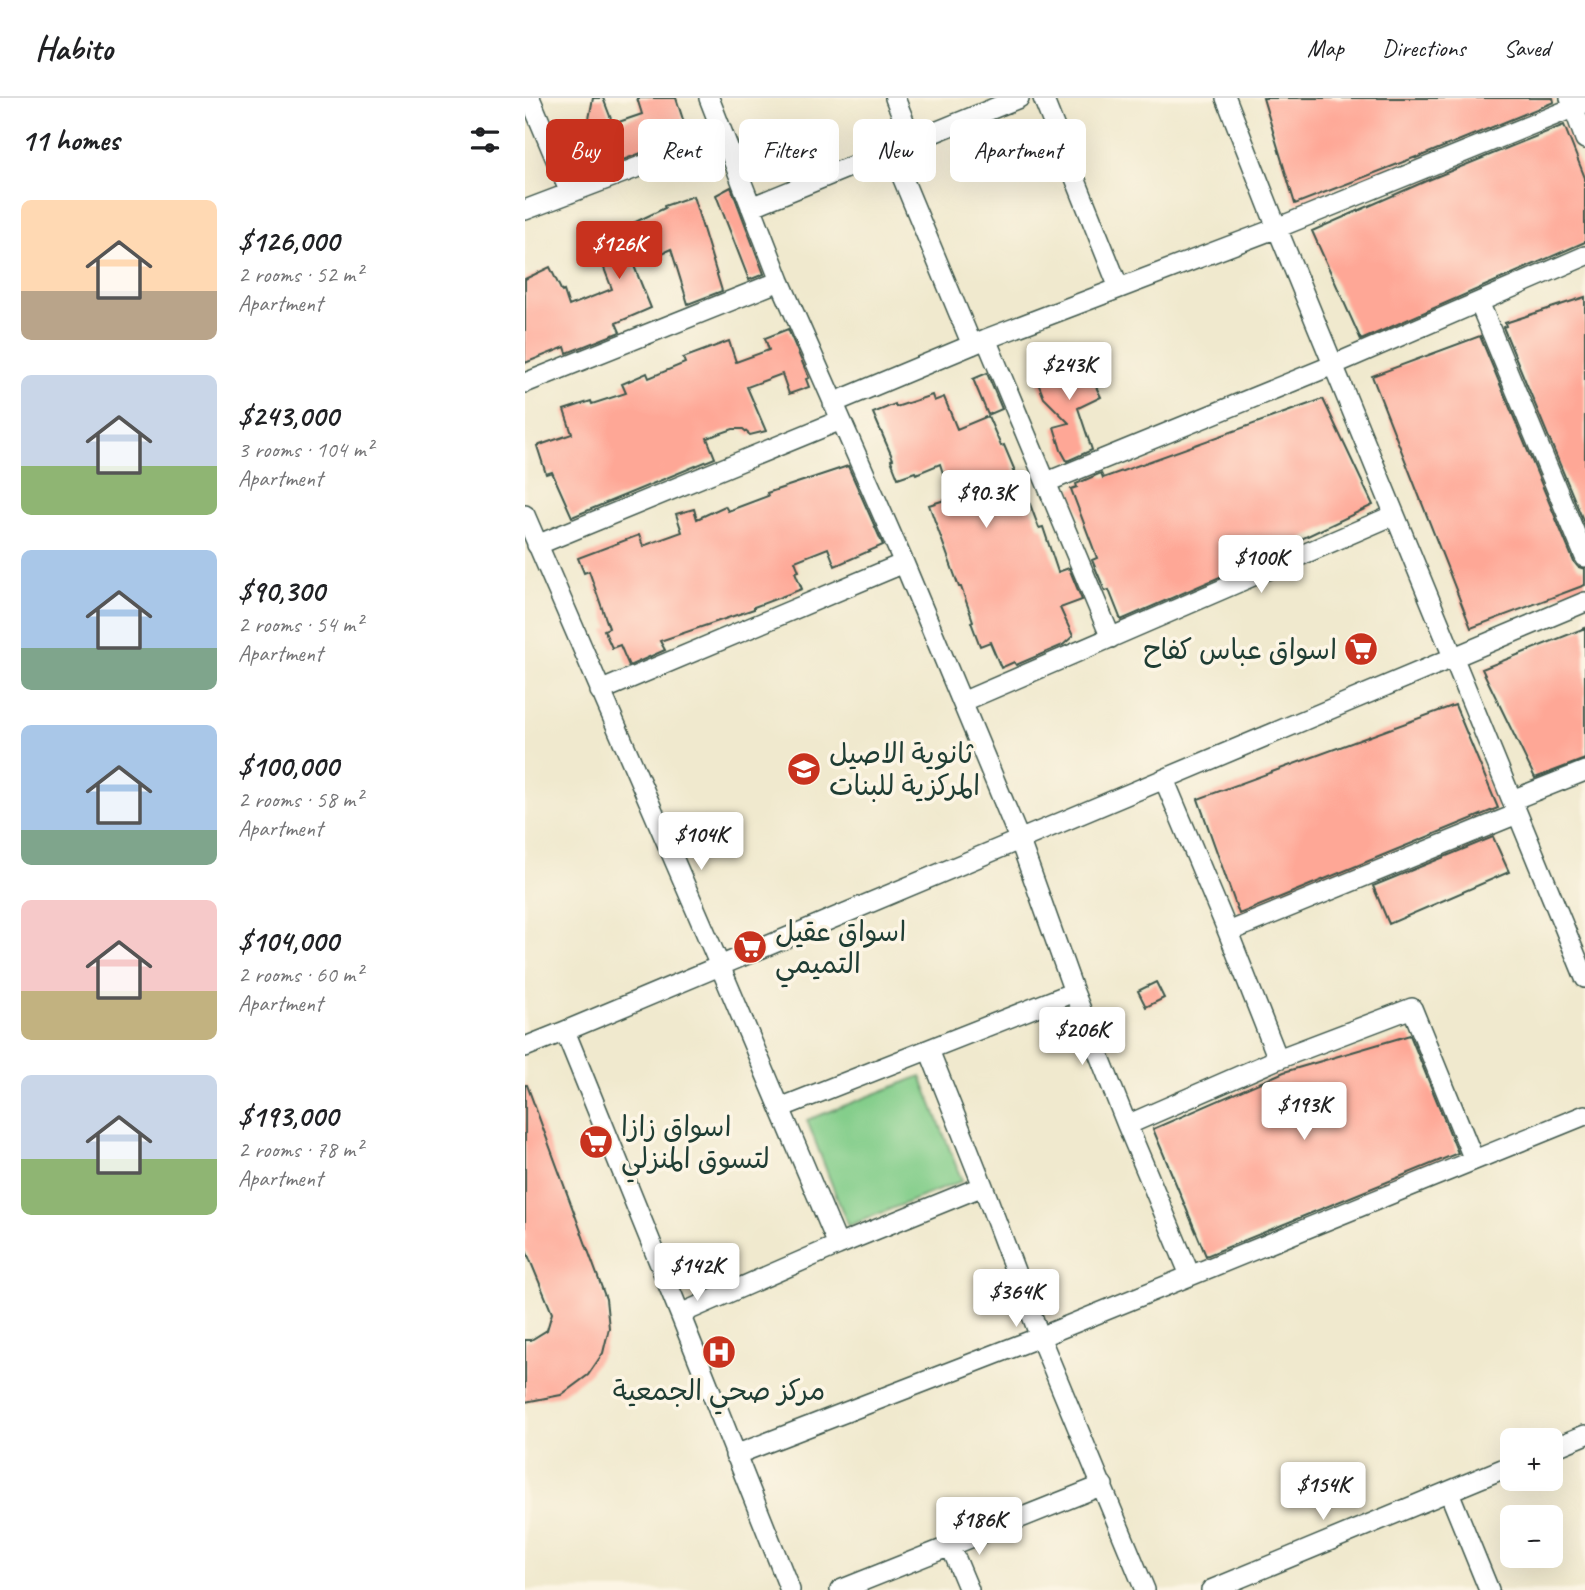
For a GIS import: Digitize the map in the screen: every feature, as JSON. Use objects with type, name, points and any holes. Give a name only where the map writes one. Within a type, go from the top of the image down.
[{"type":"street","points":[[530,98],[570,193]]},
{"type":"street","points":[[709,98],[717,119]]},
{"type":"street","points":[[895,98],[903,119]]},
{"type":"street","points":[[936,131],[1019,98]]},
{"type":"street","points":[[1043,98],[1119,288]]},
{"type":"street","points":[[1226,98],[1514,807],[1579,946],[1585,978]]},
{"type":"street","points":[[537,545],[837,412],[979,342],[1277,228],[1576,103],[1585,139]]},
{"type":"street","points":[[725,140],[780,281],[904,564],[1020,841],[1073,992],[1190,1275]]},
{"type":"street","points":[[751,207],[853,165]]},
{"type":"street","points":[[525,209],[638,167]]},
{"type":"street","points":[[906,182],[1047,482],[1111,638]]},
{"type":"street","points":[[1047,482],[1333,365],[1585,256]]},
{"type":"street","points":[[525,383],[780,281]]},
{"type":"street","points":[[1479,302],[1585,557]]},
{"type":"street","points":[[961,702],[1394,515]]},
{"type":"street","points":[[525,516],[838,1245]]},
{"type":"street","points":[[600,691],[904,564]]},
{"type":"street","points":[[525,1046],[1020,841],[1585,602]]},
{"type":"street","points":[[1228,932],[1514,807],[1585,771]]},
{"type":"street","points":[[1164,779],[1278,1059]]},
{"type":"street","points":[[780,1108],[1073,992]]},
{"type":"street","points":[[1127,1125],[1278,1059],[1412,1008],[1474,1160]]},
{"type":"street","points":[[565,1031],[790,1590]]},
{"type":"street","points":[[929,1051],[1040,1337],[1145,1590]]},
{"type":"street","points":[[735,1454],[1040,1337],[1585,1115]]},
{"type":"street","points":[[680,1314],[983,1186]]},
{"type":"street","points":[[1563,1444],[1585,1434]]},
{"type":"street","points":[[1211,1590],[1500,1470]]},
{"type":"street","points":[[840,1590],[1103,1485]]},
{"type":"street","points":[[1449,1492],[1489,1590]]},
{"type":"street","points":[[951,1547],[969,1590]]},
{"type":"green space","points":[[921,1076],[962,1181],[848,1226],[807,1120]]},
{"type":"building","points":[[593,98],[603,98],[611,119],[589,119]]},
{"type":"building","points":[[637,98],[676,98],[683,119],[638,119],[638,154],[624,160],[624,120],[642,114]]},
{"type":"building","points":[[1263,98],[1553,98],[1554,102],[1295,204]]},
{"type":"building","points":[[1564,125],[1585,178],[1585,242],[1361,340],[1312,231]]},
{"type":"building","points":[[731,187],[764,274],[749,280],[716,195]]},
{"type":"building","points":[[693,196],[722,291],[688,304],[671,249],[634,266],[651,308],[616,323],[620,332],[567,353],[565,347],[525,363],[525,279],[550,267],[569,306],[612,289],[592,237],[624,225],[625,227],[665,208],[664,206]]},
{"type":"building","points":[[1585,297],[1585,525],[1503,327],[1506,326],[1505,323]]},
{"type":"building","points":[[788,329],[809,378],[806,379],[809,387],[789,394],[782,374],[747,387],[766,431],[750,435],[743,429],[733,429],[707,438],[715,458],[572,517],[552,472],[546,474],[537,446],[572,434],[564,410],[626,393],[622,384],[647,373],[649,378],[685,363],[683,358],[729,341],[736,362],[769,350],[765,338]]},
{"type":"building","points":[[1480,336],[1574,562],[1585,569],[1585,585],[1471,628],[1372,376]]},
{"type":"building","points":[[1082,358],[1101,397],[1078,408],[1092,450],[1067,461],[1054,427],[1069,423],[1044,398],[1034,373],[1067,360]]},
{"type":"building","points":[[987,373],[1002,409],[988,415],[973,379]]},
{"type":"building","points":[[932,395],[934,401],[944,397],[957,429],[988,416],[1001,446],[1004,445],[1039,528],[1043,527],[1058,572],[1069,568],[1082,600],[1060,608],[1073,636],[1063,645],[1016,665],[1014,662],[1001,668],[990,642],[980,646],[961,587],[929,505],[951,498],[940,464],[898,478],[891,460],[893,459],[873,413],[895,404],[896,407]]},
{"type":"building","points":[[1323,399],[1373,505],[1236,570],[1121,620],[1109,590],[1105,591],[1092,560],[1097,558],[1071,489],[1101,473],[1103,478]]},
{"type":"building","points":[[848,466],[883,545],[835,566],[828,548],[795,561],[799,571],[795,572],[802,589],[754,609],[660,641],[665,650],[629,666],[620,645],[612,648],[604,630],[609,628],[589,571],[584,573],[578,558],[639,535],[643,546],[682,532],[676,514],[694,509],[697,519],[725,506],[728,511],[768,496],[767,493]]},
{"type":"building","points":[[1585,628],[1585,759],[1535,778],[1482,669]]},
{"type":"building","points":[[1455,705],[1498,808],[1239,914],[1198,799]]},
{"type":"building","points":[[1493,837],[1509,872],[1389,924],[1373,886]]},
{"type":"building","points":[[1156,982],[1164,998],[1146,1007],[1138,991]]},
{"type":"building","points":[[1410,1035],[1458,1153],[1206,1256],[1153,1129],[1284,1072]]},
{"type":"building","points":[[525,1085],[606,1299],[609,1328],[603,1353],[588,1375],[561,1395],[525,1402],[525,1340],[531,1340],[547,1330],[552,1313],[525,1248]]},
{"type":"place","name":"اسواق عباس كفاح","points":[[1361,649]]},
{"type":"place","name":"ثانوية الاصيل المركزية للبنات","points":[[804,769]]},
{"type":"place","name":"اسواق عقيل التميمي","points":[[750,947]]},
{"type":"place","name":"اسواق زازا لتسوق المنزلي","points":[[596,1142]]},
{"type":"place","name":"مركز صحي الجمعية","points":[[719,1352]]}]
